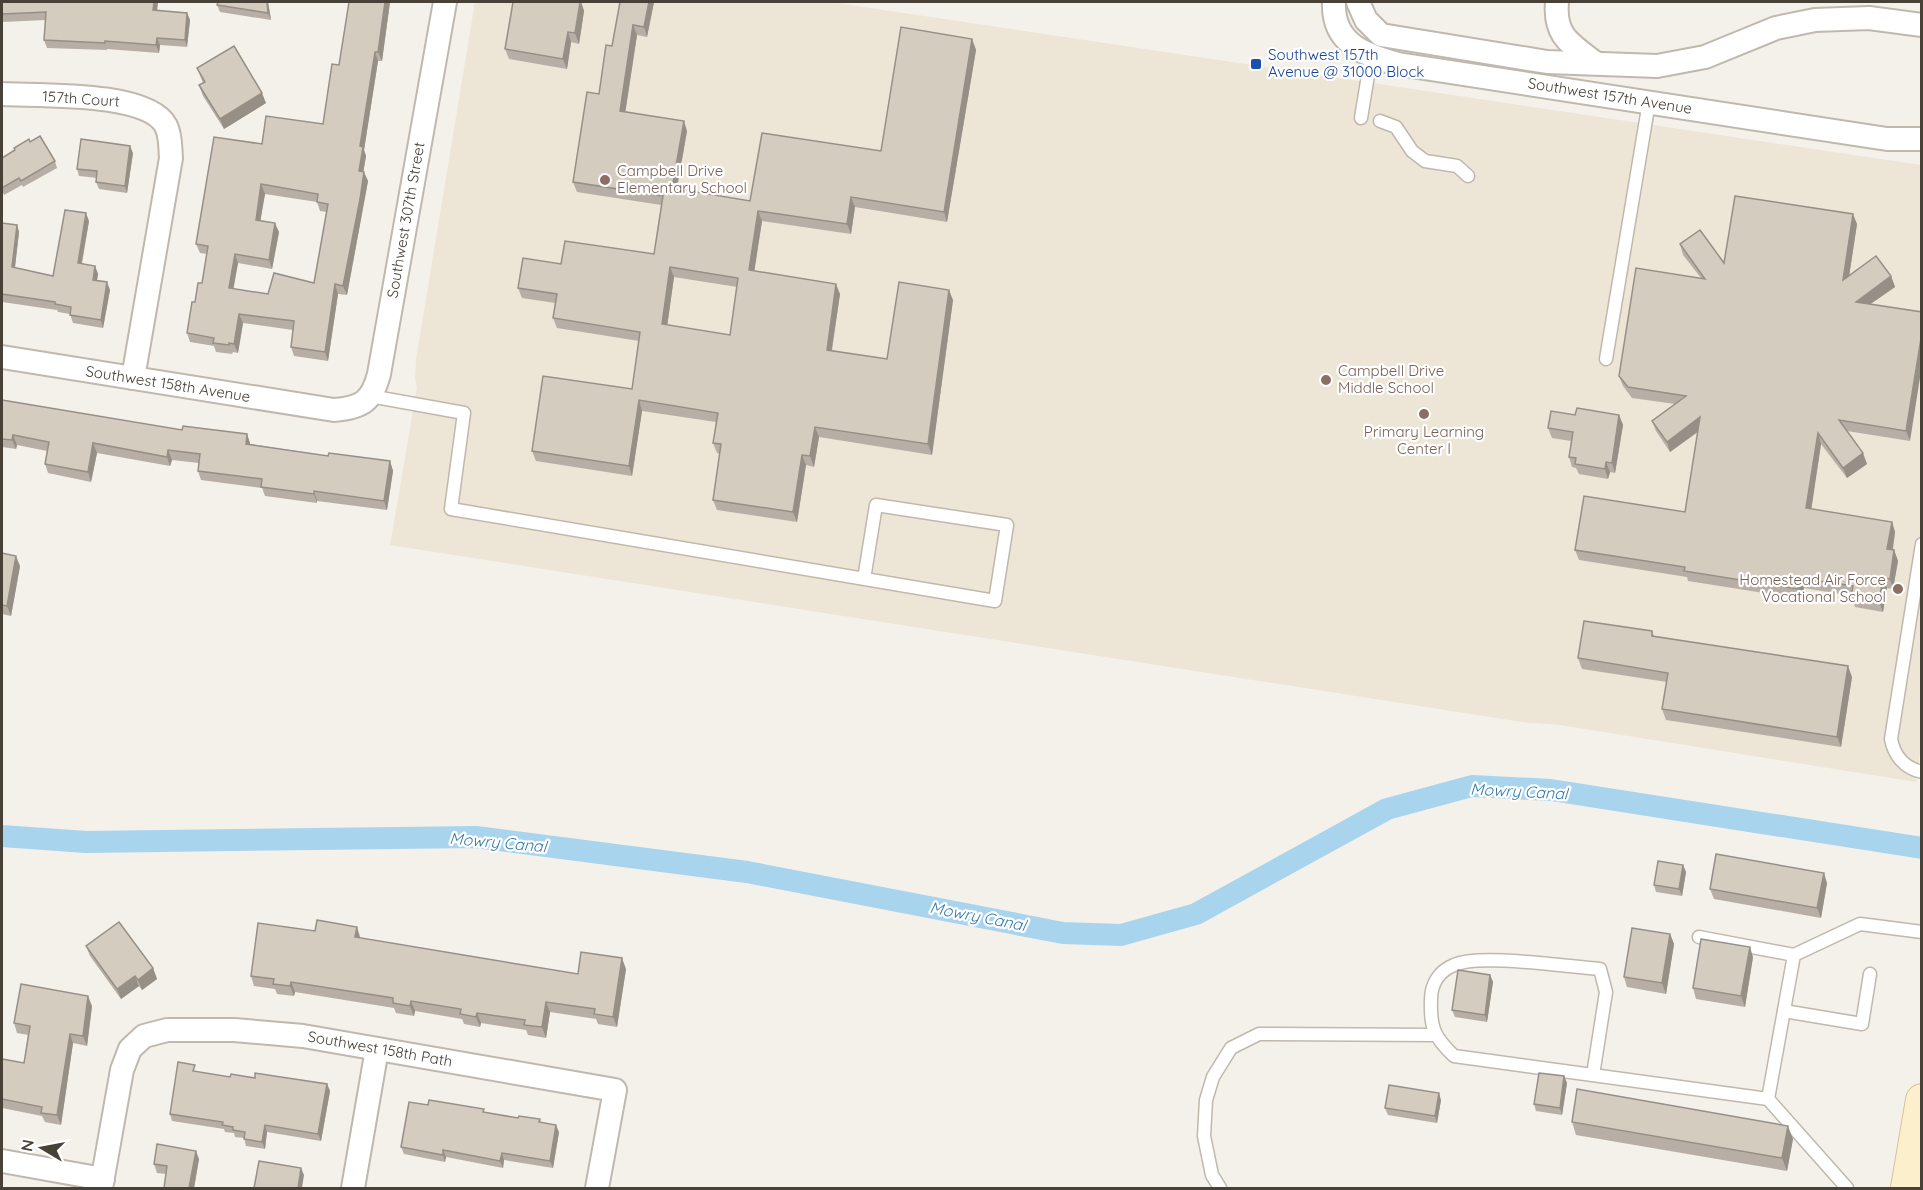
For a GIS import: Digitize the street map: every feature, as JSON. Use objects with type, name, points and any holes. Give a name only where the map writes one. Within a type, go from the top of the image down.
[{"type":"main road","points":[[1907,1188],[1922,1100]]},
{"type":"street","name":"Southwest 307th Street","points":[[370,396],[379,374],[445,2]]},
{"type":"street","name":"Southwest 157th Avenue","points":[[1334,2],[1335,21],[1342,34],[1356,49],[1371,57],[1398,64],[1887,139],[1922,139]]},
{"type":"street","name":"Southwest 157th Avenue","points":[[1358,2],[1365,20],[1381,35],[1547,62],[1594,62],[1641,66],[1678,63],[1706,57],[1776,28],[1815,20],[1869,18],[1922,25]]},
{"type":"street","name":"Southwest 157th Avenue","points":[[1557,2],[1556,18],[1562,35],[1572,46],[1594,62]]},
{"type":"street","name":"157th Court","points":[[2,94],[108,100],[147,109],[166,126],[171,158],[133,378]]},
{"type":"street","name":"Southwest 158th Avenue","points":[[2,357],[334,410],[356,407],[370,396]]},
{"type":"street","name":"Southwest 158th Path","points":[[102,1184],[122,1070],[130,1048],[144,1036],[167,1030],[234,1030],[303,1036],[615,1090],[597,1188]]},
{"type":"street","points":[[353,1188],[377,1049]]},
{"type":"street","points":[[2,1161],[102,1184]]},
{"type":"lane","points":[[1361,117],[1371,57]]},
{"type":"lane","points":[[1606,359],[1649,102]]},
{"type":"lane","points":[[1380,121],[1396,127],[1412,151],[1425,160],[1457,166],[1468,176]]},
{"type":"lane","points":[[370,396],[464,413],[451,509],[864,579],[995,601],[1007,525],[876,505],[864,579]]},
{"type":"lane","points":[[1922,544],[1891,738],[1894,752],[1902,762],[1922,772]]},
{"type":"lane","points":[[1699,937],[1794,955],[1860,924],[1922,932]]},
{"type":"lane","points":[[1768,1099],[1794,955]]},
{"type":"lane","points":[[1593,1075],[1606,992],[1600,969],[1490,960],[1455,964],[1438,975],[1431,993],[1432,1028],[1440,1043],[1454,1056],[1768,1099],[1847,1188]]},
{"type":"lane","points":[[1784,1011],[1862,1024],[1870,974]]},
{"type":"lane","points":[[1220,1188],[1212,1175],[1204,1137],[1206,1100],[1213,1077],[1231,1048],[1258,1034],[1436,1035]]},
{"type":"shaded area","name":"Campbell Drive Middle School","points":[[475,2],[830,2],[1921,165],[1922,737],[1916,782],[390,545],[417,388],[416,359]]},
{"type":"building","points":[[2,2],[154,2],[153,10],[187,13],[185,40],[157,38],[156,45],[44,40],[46,12],[2,14]]},
{"type":"building","points":[[218,2],[267,2],[268,13],[217,5]]},
{"type":"building","points":[[349,2],[385,2],[360,146],[363,147],[359,171],[364,172],[360,199],[343,286],[335,284],[325,352],[291,347],[294,321],[239,314],[234,344],[229,343],[229,345],[213,343],[214,338],[187,333],[192,302],[195,302],[198,283],[202,283],[208,246],[196,244],[214,137],[262,144],[266,116],[323,124],[332,64],[339,65]],"holes":[[[261,184],[318,194],[317,202],[328,204],[314,283],[274,273],[268,294],[229,288],[235,254],[269,260],[275,223],[256,220]]]},
{"type":"building","points":[[513,2],[580,2],[575,33],[568,32],[563,59],[505,49]]},
{"type":"building","points":[[620,2],[649,2],[644,27],[633,25],[620,111],[684,121],[672,188],[750,201],[762,133],[881,151],[901,27],[972,39],[944,212],[851,197],[847,224],[758,211],[749,270],[836,284],[827,350],[887,359],[899,282],[949,290],[928,444],[815,427],[810,456],[802,455],[793,512],[713,500],[721,444],[713,443],[718,413],[639,400],[629,466],[532,451],[543,376],[632,389],[640,332],[553,318],[557,294],[518,288],[523,258],[561,264],[565,241],[654,254],[663,196],[573,182],[587,92],[599,94],[606,45],[612,46]],"holes":[[[670,267],[738,278],[730,335],[662,324]]]},
{"type":"building","points":[[234,46],[262,93],[220,119],[199,85],[205,82],[197,68]]},
{"type":"building","points":[[40,136],[55,161],[21,181],[19,178],[2,188],[2,158],[29,139],[30,142]]},
{"type":"building","points":[[81,139],[130,146],[125,186],[96,182],[97,171],[77,169]]},
{"type":"building","points":[[1735,196],[1853,214],[1843,280],[1876,256],[1891,276],[1856,302],[1922,312],[1922,332],[1906,431],[1839,420],[1863,453],[1843,468],[1818,433],[1806,508],[1892,522],[1887,549],[1894,550],[1890,579],[1883,578],[1879,601],[1851,597],[1853,586],[1800,578],[1798,589],[1684,571],[1685,567],[1575,550],[1584,496],[1685,512],[1700,417],[1667,442],[1652,421],[1686,396],[1628,387],[1619,376],[1636,268],[1705,279],[1680,244],[1700,230],[1724,263]]},
{"type":"building","points":[[65,210],[86,213],[78,263],[95,266],[93,280],[107,282],[101,320],[70,315],[71,307],[55,304],[55,302],[2,294],[2,223],[17,225],[12,267],[53,276]]},
{"type":"building","points":[[2,400],[182,430],[183,426],[247,434],[246,444],[328,456],[329,453],[390,461],[384,501],[314,491],[314,494],[261,487],[262,479],[198,471],[200,454],[168,450],[167,457],[93,443],[88,472],[45,464],[49,442],[13,435],[12,440],[2,439]]},
{"type":"building","points":[[1577,408],[1619,415],[1612,463],[1606,462],[1605,469],[1575,464],[1576,458],[1569,457],[1573,432],[1548,428],[1551,411],[1575,415]]},
{"type":"building","points":[[2,553],[16,556],[7,606],[2,605]]},
{"type":"building","points":[[1584,621],[1652,631],[1652,636],[1848,666],[1837,737],[1662,709],[1668,673],[1578,658]]},
{"type":"building","points":[[1716,854],[1824,873],[1817,908],[1710,889]]},
{"type":"building","points":[[1658,861],[1683,865],[1679,889],[1654,885]]},
{"type":"building","points":[[317,920],[357,927],[355,937],[578,974],[581,952],[622,958],[613,1017],[594,1014],[595,1009],[546,1002],[542,1027],[524,1025],[525,1020],[477,1013],[476,1017],[460,1014],[461,1009],[411,1001],[410,1006],[393,1003],[393,998],[291,982],[290,986],[273,984],[274,979],[251,976],[258,923],[315,931]]},
{"type":"building","points":[[119,922],[153,968],[138,980],[135,976],[117,989],[86,946]]},
{"type":"building","points":[[1632,928],[1670,934],[1662,983],[1624,977]]},
{"type":"building","points":[[1701,939],[1750,947],[1741,996],[1693,988]]},
{"type":"building","points":[[1458,970],[1490,975],[1485,1015],[1452,1010]]},
{"type":"building","points":[[21,984],[88,996],[83,1036],[70,1034],[57,1115],[41,1113],[42,1107],[2,1099],[2,1059],[24,1063],[30,1026],[14,1023]]},
{"type":"building","points":[[178,1062],[195,1065],[193,1071],[230,1077],[231,1074],[255,1078],[255,1073],[327,1084],[318,1134],[265,1125],[262,1142],[244,1139],[245,1132],[222,1125],[223,1122],[170,1114]]},
{"type":"building","points":[[1539,1073],[1564,1076],[1560,1108],[1534,1104]]},
{"type":"building","points":[[1389,1085],[1439,1093],[1435,1116],[1385,1108]]},
{"type":"building","points":[[1577,1089],[1788,1126],[1782,1158],[1572,1122]]},
{"type":"building","points":[[429,1100],[484,1109],[483,1112],[518,1118],[519,1116],[540,1119],[539,1122],[556,1125],[550,1161],[502,1153],[500,1161],[443,1150],[443,1155],[401,1147],[409,1102],[428,1105]]},
{"type":"building","points":[[157,1144],[196,1151],[189,1188],[164,1188],[167,1166],[154,1164]]},
{"type":"building","points":[[259,1161],[301,1168],[298,1188],[254,1188]]},
{"type":"waterway","name":"Mowry Canal","points":[[2,836],[86,842],[476,837],[747,872],[1063,933],[1121,935],[1196,914],[1387,809],[1472,786],[1551,790],[1922,848]]},
{"type":"place","name":"Southwest 157th Avenue @ 31000 Block","points":[[1256,64]]},
{"type":"place","name":"Campbell Drive Elementary School","points":[[605,180]]},
{"type":"place","name":"Campbell Drive Middle School","points":[[1326,380]]},
{"type":"place","name":"Primary Learning Center I","points":[[1424,414]]},
{"type":"place","name":"Homestead Air Force Vocational School","points":[[1898,589]]}]
